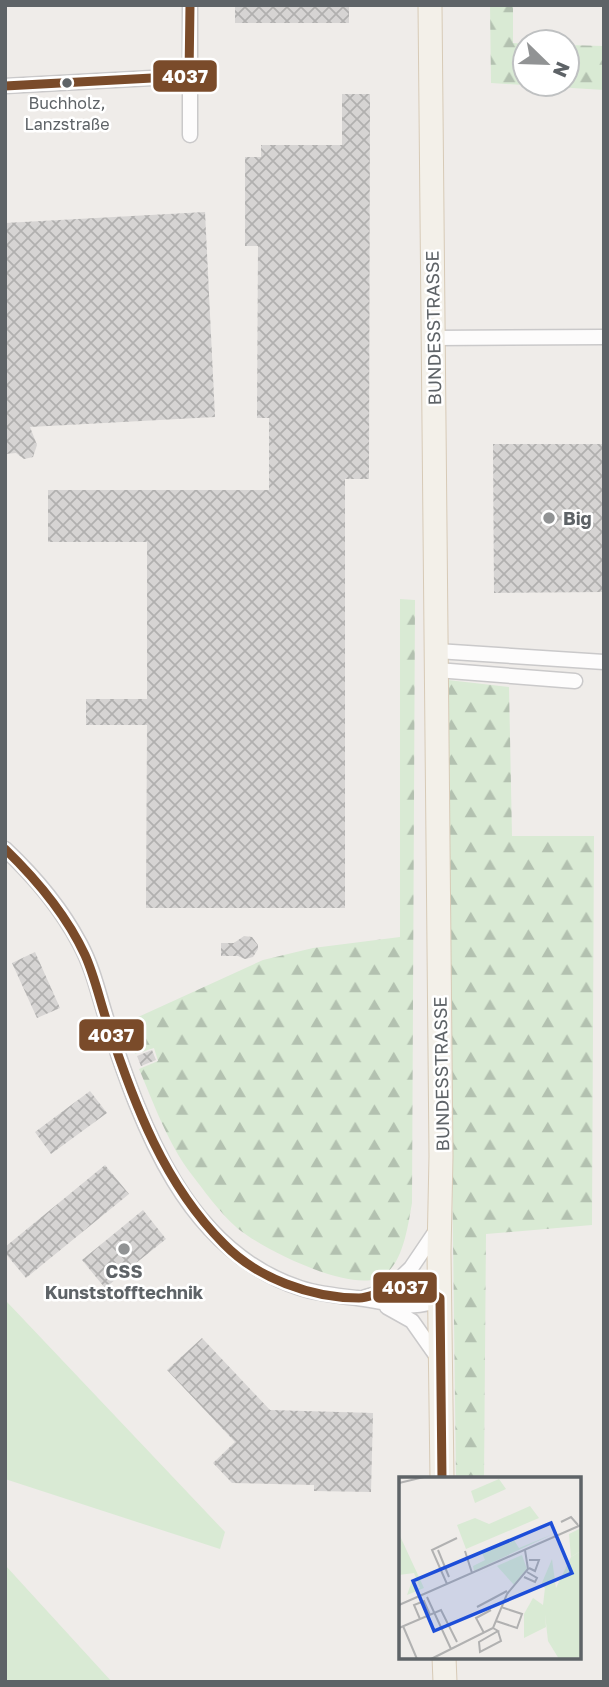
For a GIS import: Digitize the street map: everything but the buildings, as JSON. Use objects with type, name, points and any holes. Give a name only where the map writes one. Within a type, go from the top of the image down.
[{"type":"main road","name":"BUNDESSTRASSE","points":[[430,5],[442,1156],[442,1477]]},
{"type":"main road","points":[[444,1659],[445,1682]]},
{"type":"street","points":[[190,5],[190,135]]},
{"type":"street","points":[[5,86],[190,76]]},
{"type":"street","points":[[433,338],[604,337]]},
{"type":"street","points":[[437,660],[604,662]]},
{"type":"street","points":[[437,660],[575,681]]},
{"type":"street","points":[[5,849],[63,913],[81,946],[97,983],[134,1101],[152,1143],[175,1185],[200,1218],[237,1256],[270,1276],[307,1291],[418,1305],[440,1298],[419,1288],[389,1289],[363,1298]]},
{"type":"street","points":[[389,1289],[411,1268],[440,1226]]},
{"type":"street","points":[[363,1298],[406,1316],[419,1329],[440,1363]]},
{"type":"green space","points":[[490,5],[513,5],[511,84],[491,83]]},
{"type":"green space","points":[[581,45],[604,46],[604,90],[581,89]]},
{"type":"green space","points":[[400,599],[415,600],[412,1203],[403,1245],[394,1265],[379,1278],[365,1281],[328,1274],[288,1258],[253,1239],[228,1219],[183,1163],[169,1137],[139,1069],[158,1061],[154,1048],[135,1054],[125,1023],[263,960],[313,948],[400,937]]},
{"type":"green space","points":[[448,680],[509,687],[512,836],[594,836],[592,1225],[486,1234],[484,1477],[456,1477]]},
{"type":"green space","points":[[7,1302],[225,1532],[220,1549],[5,1479]]},
{"type":"green space","points":[[5,1565],[112,1682],[5,1682]]},
{"type":"transit line","name":"4037","points":[[5,86],[189,76],[190,5]]},
{"type":"transit line","name":"4037","points":[[5,849],[50,898],[77,940],[92,972],[129,1084],[153,1142],[184,1196],[224,1244],[252,1267],[304,1290],[359,1298],[406,1287],[427,1291],[440,1298],[442,1477]]},
{"type":"place","name":"Buchholz, Lanzstraße","points":[[67,83]]},
{"type":"place","name":"Big","points":[[549,518]]},
{"type":"place","name":"CSS Kunststofftechnik","points":[[124,1249]]}]
